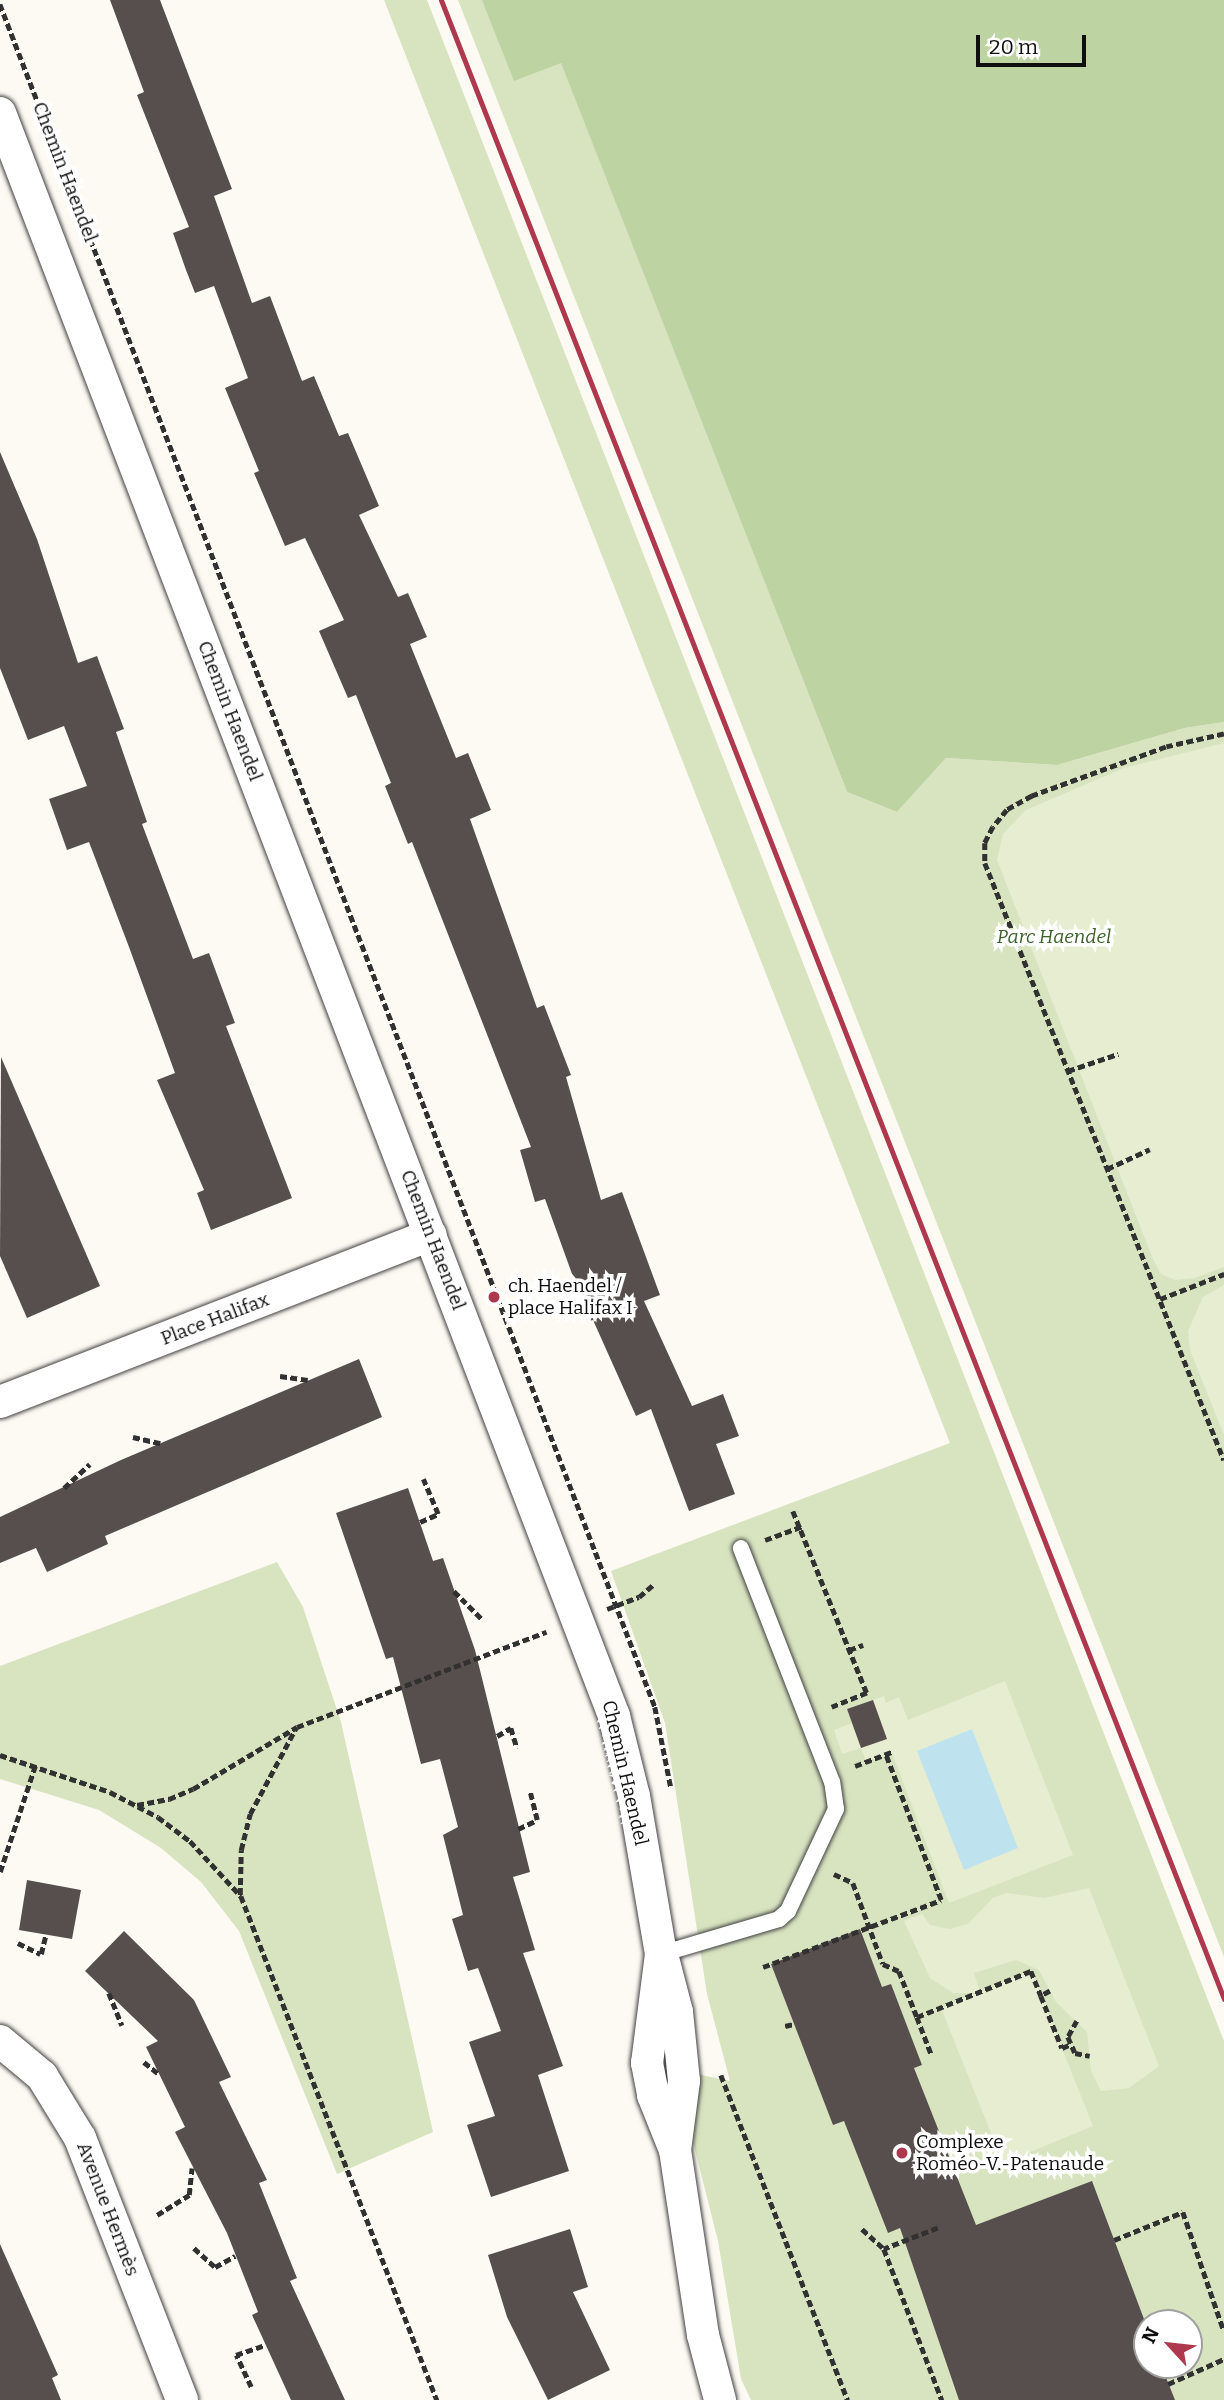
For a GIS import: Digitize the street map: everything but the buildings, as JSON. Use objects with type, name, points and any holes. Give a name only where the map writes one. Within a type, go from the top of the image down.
[{"type":"street","name":"Chemin Haendel","points":[[0,113],[614,1716],[634,1796],[661,1954],[647,2063],[653,2095],[675,2150],[703,2335],[720,2400]]},
{"type":"street","name":"Place Halifax","points":[[0,1402],[431,1235]]},
{"type":"street","name":"Avenue Hermès","points":[[0,2040],[43,2076],[80,2138],[182,2400]]},
{"type":"lane","points":[[661,1954],[779,1919],[796,1901],[836,1810],[836,1798],[741,1548]]},
{"type":"path","name":"Chemin Haendel","points":[[0,4],[661,1724],[672,1797]]},
{"type":"path","points":[[1224,734],[1154,751],[1032,796],[1007,810],[985,843],[985,863],[996,897],[1222,1448],[1224,1460]]},
{"type":"path","points":[[1068,1071],[1118,1054]]},
{"type":"path","points":[[1107,1169],[1150,1149]]},
{"type":"path","points":[[1160,1300],[1224,1274]]},
{"type":"path","points":[[281,1376],[308,1380]]},
{"type":"path","points":[[133,1437],[160,1443]]},
{"type":"path","points":[[64,1488],[90,1464]]},
{"type":"path","points":[[420,1522],[438,1514],[423,1479]]},
{"type":"path","points":[[793,1511],[867,1693],[827,1709],[830,1719]]},
{"type":"path","points":[[741,1548],[801,1527]]},
{"type":"path","points":[[603,1611],[654,1584]]},
{"type":"path","points":[[454,1591],[482,1619]]},
{"type":"path","points":[[136,1805],[169,1799],[193,1789],[297,1727],[553,1630]]},
{"type":"path","points":[[849,1650],[863,1645]]},
{"type":"path","points":[[240,1896],[241,1850],[250,1814],[297,1727]]},
{"type":"path","points":[[497,1736],[511,1728],[517,1748]]},
{"type":"path","points":[[763,1966],[941,1900],[889,1754],[848,1768],[845,1761]]},
{"type":"path","points":[[0,1755],[136,1805],[190,1841],[240,1896],[437,2400]]},
{"type":"path","points":[[0,1872],[35,1766]]},
{"type":"path","points":[[518,1829],[537,1820],[530,1791]]},
{"type":"path","points":[[812,1864],[853,1883],[883,1964],[899,1971],[930,2054]]},
{"type":"path","points":[[18,1943],[41,1954],[46,1934]]},
{"type":"path","points":[[917,2018],[1031,1971],[1062,2048],[1071,2044]]},
{"type":"path","points":[[1041,1996],[1050,1991]]},
{"type":"path","points":[[109,1993],[122,2025]]},
{"type":"path","points":[[1077,2021],[1068,2037],[1075,2053],[1090,2056]]},
{"type":"path","points":[[786,2026],[793,2024]]},
{"type":"path","points":[[144,2062],[159,2074]]},
{"type":"path","points":[[717,2065],[848,2400]]},
{"type":"path","points":[[157,2215],[189,2195],[192,2168]]},
{"type":"path","points":[[1114,2240],[1183,2212],[1224,2331]]},
{"type":"path","points":[[884,2249],[938,2228]]},
{"type":"path","points":[[862,2229],[884,2249],[942,2400]]},
{"type":"path","points":[[194,2248],[215,2267],[236,2256]]},
{"type":"path","points":[[251,2386],[236,2355],[265,2345]]},
{"type":"path","points":[[1168,2384],[1224,2359]]},
{"type":"green space","points":[[384,0],[427,0],[1224,2041],[1224,2400],[751,2400],[741,2379],[718,2241],[690,2130],[697,2074],[730,2081],[707,1994],[665,1723],[611,1571],[950,1443]]},
{"type":"green space","name":"Parc Haendel","points":[[458,0],[482,0],[561,62],[847,792],[897,812],[946,758],[1057,765],[1185,728],[1224,722],[1224,1957]]},
{"type":"green space","points":[[482,0],[1224,0],[1224,722],[1185,728],[1057,765],[946,758],[897,812],[847,792],[561,63],[514,81]]},
{"type":"green space","points":[[1224,743],[1224,1267],[1195,1278],[1175,1280],[1161,1274],[1153,1259],[997,860],[1003,834],[1026,810],[1124,768]]},
{"type":"green space","points":[[1224,1285],[1224,1435],[1190,1350],[1188,1331],[1203,1297]]},
{"type":"green space","points":[[277,1562],[303,1607],[341,1722],[433,2132],[337,2174],[239,1931],[201,1882],[161,1848],[99,1810],[0,1779],[0,1666]]},
{"type":"green space","points":[[1005,1681],[1073,1855],[949,1903],[892,1753],[866,1761],[861,1748],[842,1754],[834,1730],[852,1723],[847,1709],[884,1696],[886,1703],[899,1697],[908,1720]]},
{"type":"green space","points":[[1089,1888],[1159,2066],[1129,2088],[1101,2091],[1091,2071],[1087,2032],[1056,2002],[1039,1970],[1016,1960],[974,1973],[980,1992],[1031,1971],[1093,2126],[1003,2163],[941,2008],[976,1993],[953,1993],[930,1978],[904,1921],[922,1914],[930,1925],[950,1929],[968,1924],[993,1898],[1006,1893],[1044,1898]]},
{"type":"water","points":[[972,1729],[1018,1848],[964,1870],[917,1751]]},
{"type":"railway","points":[[441,0],[1224,1999]]},
{"type":"place","name":"ch. Haendel / place Halifax I","points":[[494,1297]]},
{"type":"place","name":"Complexe Roméo-V.-Patenaude","points":[[902,2153]]}]
